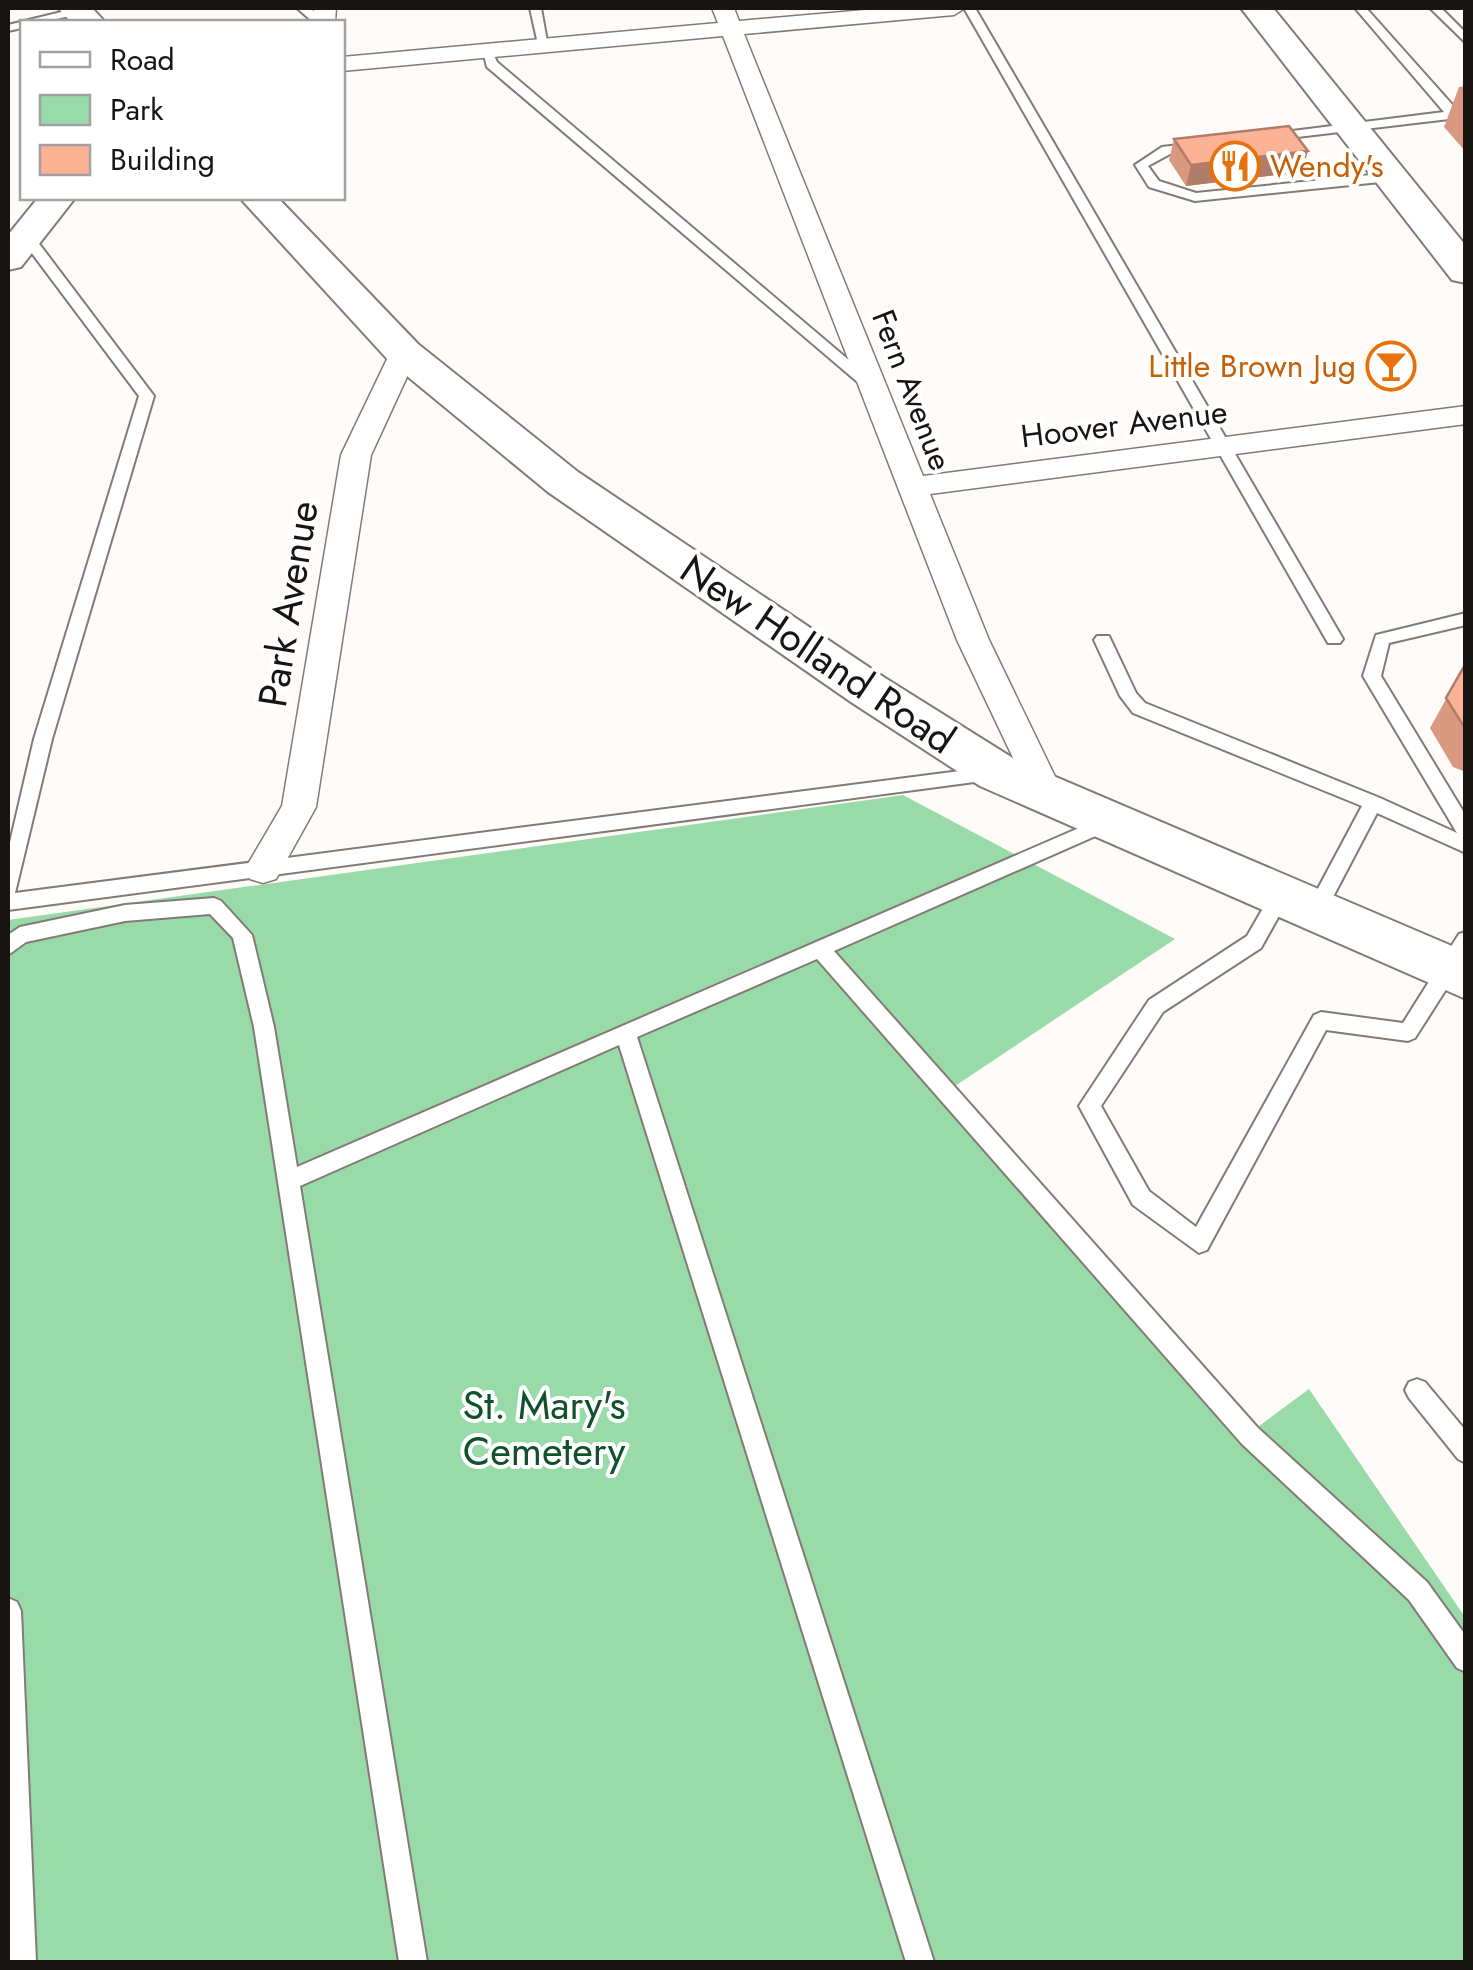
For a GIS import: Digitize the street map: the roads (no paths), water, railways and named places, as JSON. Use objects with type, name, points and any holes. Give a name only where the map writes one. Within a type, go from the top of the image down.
[{"type":"main road","points":[[1257,8],[1466,272]]},
{"type":"main road","points":[[17,247],[55,200]]},
{"type":"main road","name":"New Holland Road","points":[[260,200],[404,354],[563,482],[868,690],[998,773],[1298,903],[1460,962]]},
{"type":"street","points":[[345,64],[544,44],[728,18],[954,8]]},
{"type":"street","name":"Fern Avenue","points":[[728,18],[973,640],[1046,793]]},
{"type":"street","name":"Park Avenue","points":[[263,868],[299,807],[356,455],[404,354]]},
{"type":"street","name":"Hoover Avenue","points":[[911,487],[1466,415]]},
{"type":"lane","points":[[534,8],[544,44]]},
{"type":"lane","points":[[969,8],[1334,640]]},
{"type":"lane","points":[[1360,8],[1459,113]]},
{"type":"lane","points":[[1435,8],[1466,40]]},
{"type":"lane","points":[[43,20],[80,14]]},
{"type":"lane","points":[[486,50],[491,64],[872,387]]},
{"type":"lane","points":[[1247,141],[1459,113]]},
{"type":"lane","points":[[1215,145],[1167,150],[1141,165],[1154,184],[1194,197],[1390,177]]},
{"type":"lane","points":[[8,889],[43,739],[147,396],[17,247]]},
{"type":"lane","points":[[1466,620],[1382,639],[1372,676],[1466,833]]},
{"type":"lane","points":[[1103,640],[1139,708],[1374,803],[1466,846]]},
{"type":"lane","points":[[8,902],[998,773]]},
{"type":"lane","points":[[1374,803],[1298,903],[1254,942],[1156,1006],[1090,1106],[1141,1198],[1199,1243],[1321,1020],[1408,1032],[1460,962]]},
{"type":"lane","points":[[290,1180],[1111,822]]},
{"type":"lane","points":[[8,964],[14,941],[125,913],[214,906],[242,935],[264,1027],[290,1180],[413,1962]]},
{"type":"lane","points":[[820,949],[1250,1436],[1418,1590],[1466,1659]]},
{"type":"lane","points":[[626,1034],[920,1962]]},
{"type":"lane","points":[[1417,1390],[1466,1451]]},
{"type":"lane","points":[[8,1611],[14,1895],[22,1962]]},
{"type":"place","name":"Wendy's","points":[[1235,166]]},
{"type":"place","name":"Little Brown Jug","points":[[1391,366]]},
{"type":"park label","name":"St. Mary's Cemetery","points":[[544,1428]]}]
